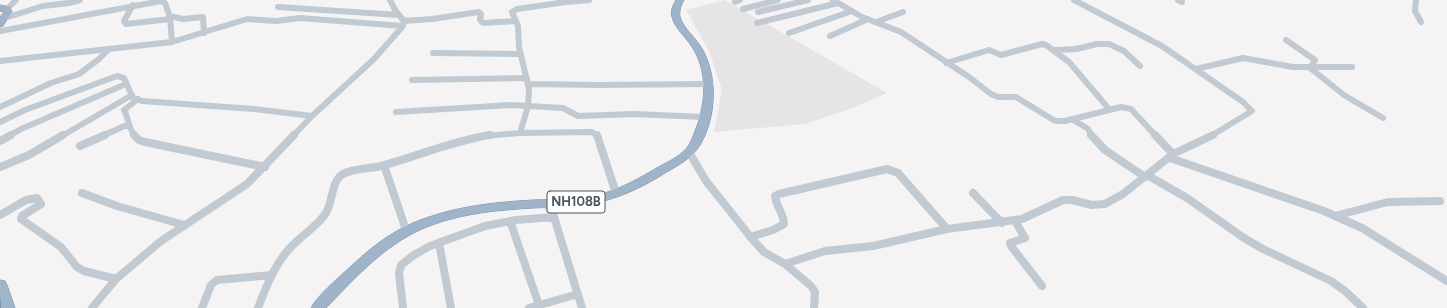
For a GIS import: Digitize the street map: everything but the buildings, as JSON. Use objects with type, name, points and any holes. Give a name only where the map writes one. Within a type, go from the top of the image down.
[{"type":"highway","name":"NH108B","points":[[318,308],[382,246],[406,230],[428,222],[468,212],[495,208],[593,200],[616,193],[656,174],[689,152],[698,139],[710,93],[710,84],[700,53],[677,19],[675,9],[680,0]]},
{"type":"highway","points":[[2,21],[8,12],[4,8]]},
{"type":"highway","points":[[0,285],[8,308]]},
{"type":"street","points":[[4,8],[16,0]]},
{"type":"street","points":[[2,21],[43,6],[80,0]]},
{"type":"street","points":[[0,31],[161,0],[165,3],[170,17],[172,42]]},
{"type":"street","points":[[390,0],[391,5],[399,15],[403,24]]},
{"type":"street","points":[[520,133],[528,106],[528,81],[520,54],[516,21],[512,13],[513,10],[565,1],[589,0]]},
{"type":"street","points":[[743,9],[778,0]]},
{"type":"street","points":[[758,12],[808,0]]},
{"type":"street","points":[[785,264],[825,251],[873,246],[947,229],[1015,221],[1064,200],[1072,200],[1092,205],[1105,204],[1123,194],[1171,156],[1206,139],[1251,113],[1252,110],[1243,102],[1162,46],[1074,0]]},
{"type":"street","points":[[1416,0],[1415,11],[1421,22]]},
{"type":"street","points":[[757,24],[836,2],[868,19],[901,32],[969,77],[994,96],[1016,96],[1048,118],[1055,121],[1072,119],[1121,107],[1131,109],[1171,156],[1289,198],[1362,228],[1447,282]]},
{"type":"street","points":[[133,5],[124,22],[126,24],[170,17],[183,19],[203,17],[204,33]]},
{"type":"street","points":[[278,7],[399,15]]},
{"type":"street","points":[[789,34],[852,11]]},
{"type":"street","points":[[1,62],[172,42],[247,19],[276,21],[300,18],[403,24],[480,12],[480,20],[483,23],[516,21]]},
{"type":"street","points":[[876,22],[903,12]]},
{"type":"street","points":[[830,36],[868,19]]},
{"type":"street","points":[[92,308],[116,279],[161,241],[247,184],[265,167],[312,116],[366,67],[403,24]]},
{"type":"street","points":[[1286,40],[1315,60],[1310,68]]},
{"type":"street","points":[[1054,50],[1063,48],[1077,49],[1107,43],[1128,53],[1140,66]]},
{"type":"street","points":[[946,63],[988,50],[992,50],[1001,55],[1042,44],[1054,50],[1074,67],[1109,109]]},
{"type":"street","points":[[0,107],[51,83],[79,74],[99,59],[109,49]]},
{"type":"street","points":[[433,54],[520,54]]},
{"type":"street","points":[[1196,69],[1243,58],[1279,65],[1310,68],[1352,67]]},
{"type":"street","points":[[1310,68],[1344,95],[1383,118]]},
{"type":"street","points":[[0,122],[25,110],[110,78],[122,76],[134,98],[151,103],[254,109],[312,116]]},
{"type":"street","points":[[412,80],[528,81],[589,87],[625,84],[710,84]]},
{"type":"street","points":[[0,141],[21,129],[126,84]]},
{"type":"street","points":[[0,167],[30,155],[132,95]]},
{"type":"street","points":[[138,100],[125,109],[130,130],[145,142],[265,167]]},
{"type":"street","points":[[396,112],[500,105],[562,108],[578,116],[634,114],[704,116]]},
{"type":"street","points":[[1072,119],[1085,127],[1105,150],[1146,176],[1193,202],[1244,238],[1263,249],[1331,281],[1345,291],[1363,308]]},
{"type":"street","points":[[80,146],[129,124]]},
{"type":"street","points":[[258,308],[272,275],[283,255],[294,241],[320,219],[329,207],[338,178],[341,174],[384,165],[469,138],[520,133],[596,134],[616,193]]},
{"type":"street","points":[[689,152],[706,181],[750,237],[764,252],[785,264],[811,286],[815,292],[814,308]]},
{"type":"street","points":[[384,165],[406,230]]},
{"type":"street","points":[[750,237],[773,230],[784,224],[784,220],[775,200],[775,196],[779,194],[887,169],[893,170],[901,176],[947,229]]},
{"type":"street","points":[[82,193],[117,206],[184,226]]},
{"type":"street","points":[[973,193],[1002,223]]},
{"type":"street","points":[[0,214],[26,200],[37,198],[41,204],[22,216],[20,219],[61,247],[77,267],[84,271],[116,279]]},
{"type":"street","points":[[1334,216],[1388,202],[1440,201]]},
{"type":"street","points":[[547,204],[554,217],[582,308]]},
{"type":"street","points":[[403,308],[399,273],[401,265],[414,255],[439,243],[485,226],[510,220],[554,217]]},
{"type":"street","points":[[510,220],[539,307]]},
{"type":"street","points":[[1015,221],[1025,238],[1010,243],[1011,246],[1042,286]]},
{"type":"street","points":[[439,243],[451,308]]},
{"type":"street","points":[[202,308],[211,285],[217,280],[272,275]]},
{"type":"street","points":[[529,308],[539,307],[578,294]]},
{"type":"shaded area","points":[[725,0],[887,93],[850,109],[805,124],[714,132],[722,90],[709,51],[686,10]]}]
